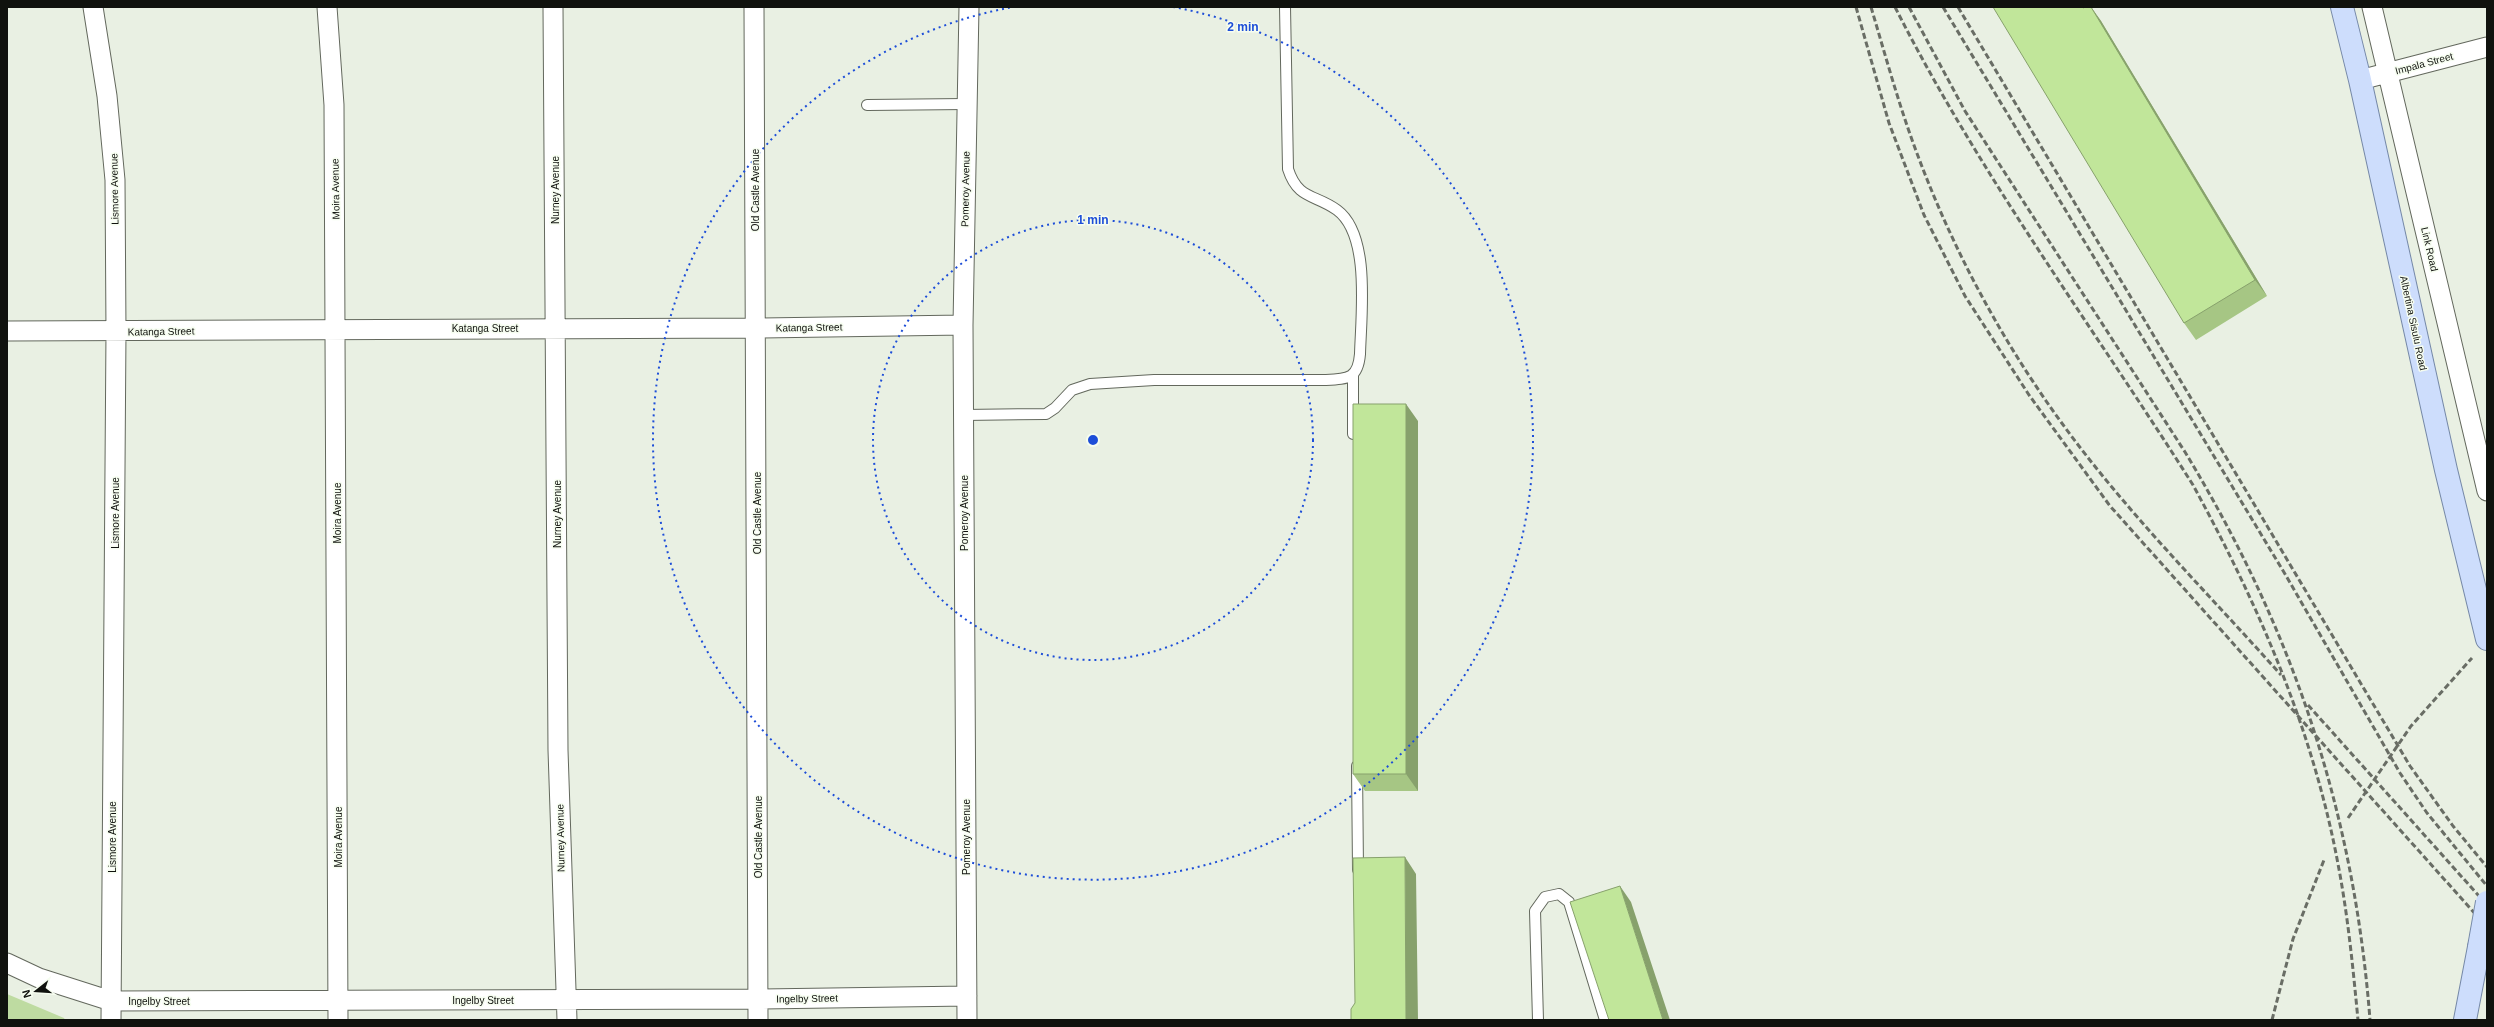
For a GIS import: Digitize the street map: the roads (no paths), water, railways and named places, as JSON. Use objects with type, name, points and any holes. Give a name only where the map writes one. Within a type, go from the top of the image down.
[{"type":"main road","name":"Albertina Sisulu Road","points":[[2342,7],[2360,80],[2446,470],[2487,639]]},
{"type":"main road","points":[[2446,470],[2487,574]]},
{"type":"main road","points":[[2465,1020],[2487,902]]},
{"type":"street","name":"Lismore Avenue","points":[[93,7],[113,141],[116,331],[111,1020]]},
{"type":"street","name":"Moira Avenue","points":[[327,7],[334,105],[338,1020]]},
{"type":"street","name":"Nurney Avenue","points":[[553,7],[558,758],[567,1020]]},
{"type":"street","name":"Old Castle Avenue","points":[[754,7],[758,1020]]},
{"type":"street","name":"Pomeroy Avenue","points":[[967,1020],[964,325],[966,104],[969,7]]},
{"type":"street","name":"Link Road","points":[[2372,7],[2487,491]]},
{"type":"street","name":"Impala Street","points":[[2360,80],[2487,47]]},
{"type":"street","name":"Katanga Street","points":[[7,331],[556,327],[756,328],[964,325]]},
{"type":"street","name":"Ingelby Street","points":[[7,963],[39,978],[111,1001],[758,999],[967,996]]},
{"type":"lane","points":[[1285,7],[1288,169],[1296,187],[1305,194],[1337,210],[1352,227],[1357,239],[1360,259],[1360,354],[1359,366],[1353,376],[1353,447]]},
{"type":"lane","points":[[867,104],[966,104]]},
{"type":"lane","points":[[964,415],[1046,414],[1055,408],[1072,390],[1090,384],[1154,380],[1326,380],[1344,379],[1353,376]]},
{"type":"lane","points":[[1357,757],[1358,877]]},
{"type":"lane","points":[[1538,1020],[1535,911],[1545,897],[1559,894],[1569,902],[1605,1020]]},
{"type":"railway","points":[[1856,7],[1889,123],[1924,215],[1965,296],[2029,395],[2110,506],[2487,927]]},
{"type":"railway","points":[[1871,7],[1903,113],[1929,184],[1961,256],[1997,324],[2039,390],[2086,456],[2168,552],[2281,675]]},
{"type":"railway","points":[[1895,7],[1928,69],[2000,190],[2193,485],[2240,576],[2280,669],[2314,765],[2327,814],[2345,903],[2358,1020]]},
{"type":"railway","points":[[1909,7],[1965,111],[2185,452],[2223,519],[2257,587],[2287,655],[2312,725],[2333,796],[2350,869],[2362,943],[2370,1020]]},
{"type":"railway","points":[[1943,7],[2285,574],[2400,773],[2427,813],[2487,886]]},
{"type":"railway","points":[[1958,7],[2410,766],[2453,826],[2487,867]]},
{"type":"railway","points":[[2348,818],[2411,726],[2472,658]]},
{"type":"railway","points":[[2308,705],[2487,905]]},
{"type":"railway","points":[[2272,1020],[2293,939],[2324,860]]}]
